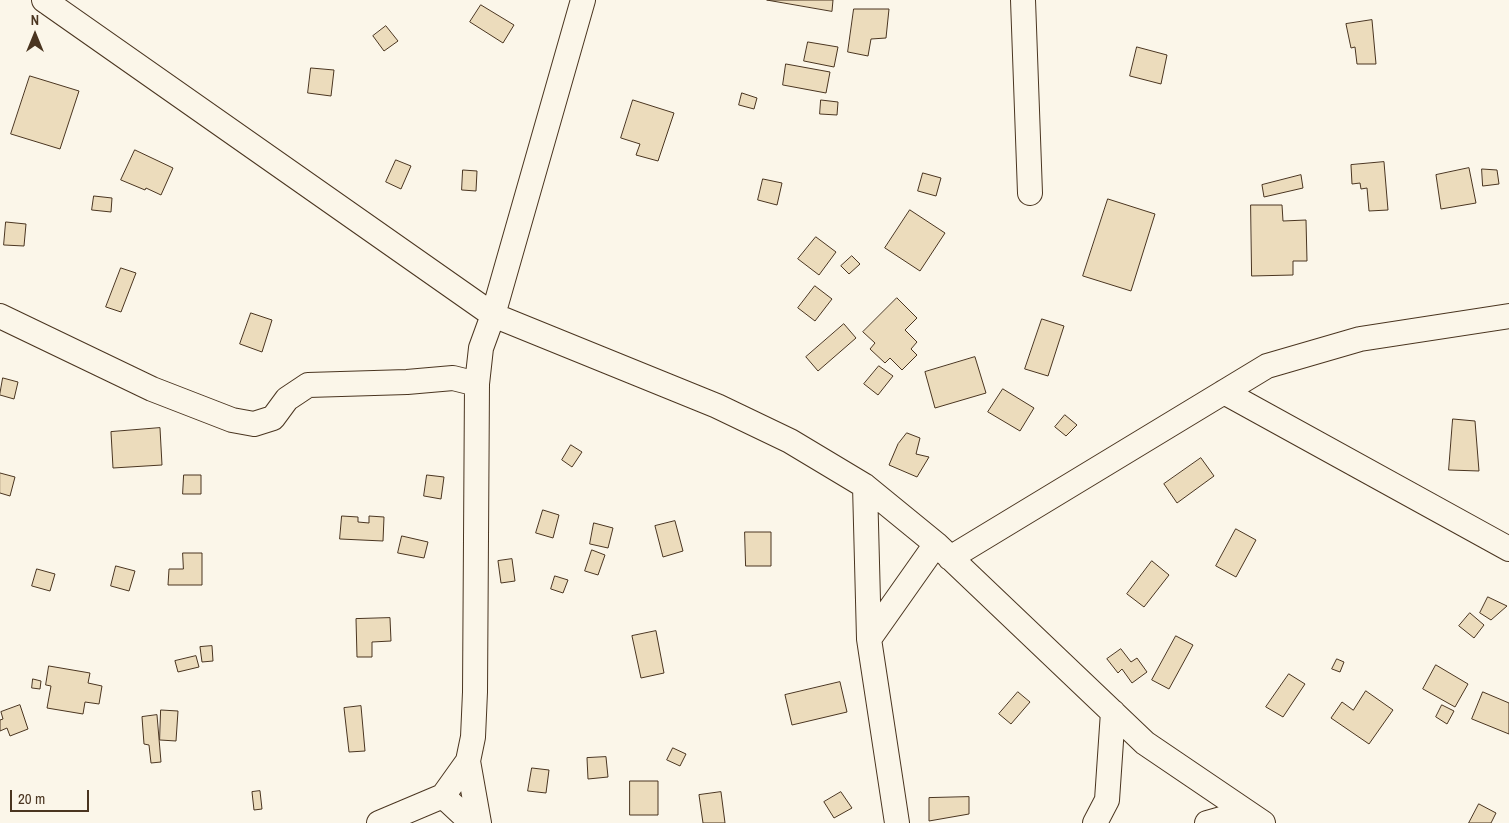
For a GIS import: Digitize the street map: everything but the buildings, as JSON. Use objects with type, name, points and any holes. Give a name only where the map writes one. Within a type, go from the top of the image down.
[{"type":"street","points":[[44,0],[493,315],[717,406],[790,440],[865,486],[943,551],[1146,743],[1254,818]]},
{"type":"street","points":[[479,823],[468,761],[473,737],[475,692],[476,384],[481,348],[493,315],[583,0]]},
{"type":"street","points":[[1023,0],[1030,193]]},
{"type":"street","points":[[0,316],[152,389],[232,420],[254,424],[273,418],[287,399],[308,385],[407,382],[453,378],[476,384]]},
{"type":"street","points":[[869,639],[943,551],[1267,366],[1360,339],[1509,316]]},
{"type":"street","points":[[1224,392],[1509,549]]},
{"type":"street","points":[[865,486],[869,639],[897,823]]},
{"type":"street","points":[[1095,823],[1107,800],[1113,712]]},
{"type":"street","points":[[379,823],[443,796],[468,761]]},
{"type":"street","points":[[443,796],[472,823]]},
{"type":"street","points":[[1207,823],[1254,818]]}]
